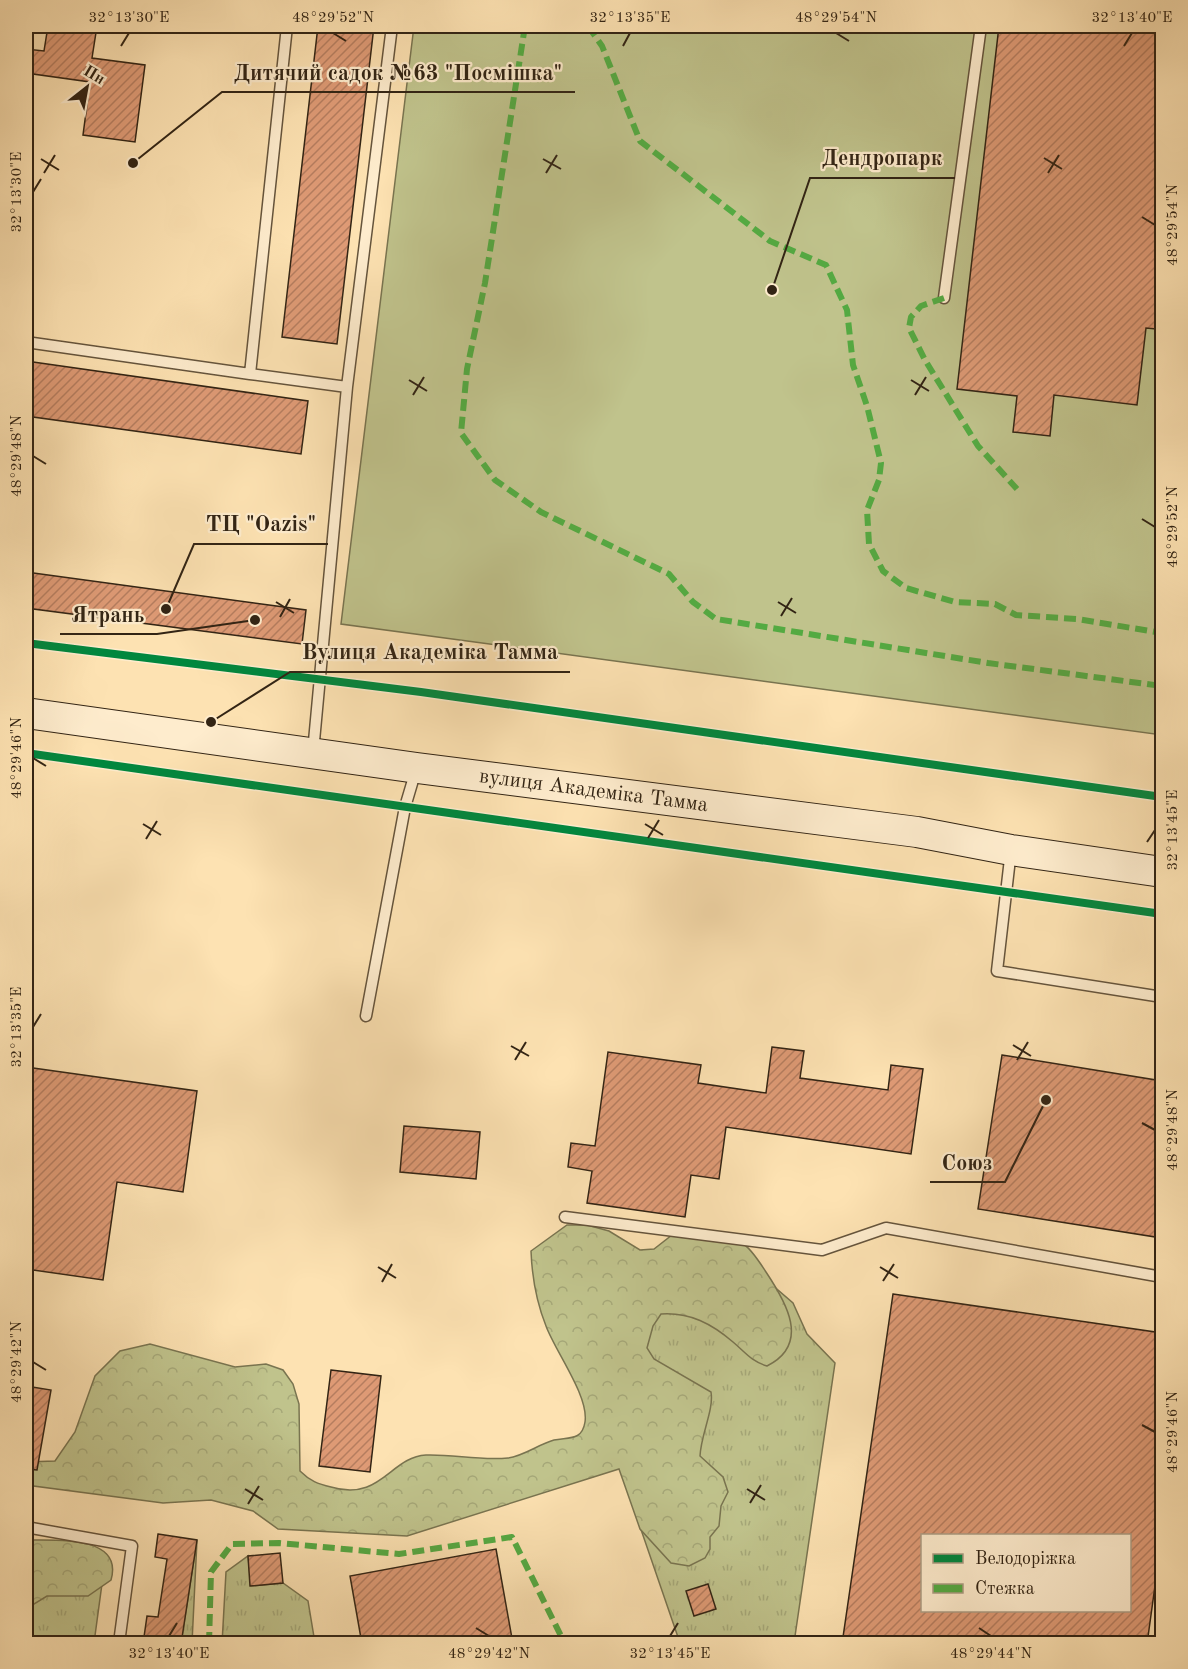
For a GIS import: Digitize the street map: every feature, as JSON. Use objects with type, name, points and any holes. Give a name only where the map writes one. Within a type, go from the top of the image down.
[{"type":"main road","name":"вулиця Академіка Тамма","points":[[26,713],[417,768],[917,832],[1011,850],[1162,872]]},
{"type":"lane","points":[[250,374],[287,26]]},
{"type":"lane","points":[[313,752],[347,387],[392,26]]},
{"type":"lane","points":[[944,298],[981,26]]},
{"type":"lane","points":[[26,342],[347,387]]},
{"type":"lane","points":[[366,1016],[405,807],[417,768]]},
{"type":"lane","points":[[1011,850],[997,971],[1162,997]]},
{"type":"lane","points":[[565,1216],[822,1250],[886,1228],[1162,1277]]},
{"type":"lane","points":[[26,1527],[132,1546],[119,1643]]},
{"type":"green space","points":[[414,26],[1162,26],[1162,735],[341,624]]},
{"type":"green space","points":[[567,1225],[587,1225],[609,1231],[640,1250],[654,1249],[672,1235],[742,1243],[761,1264],[787,1309],[791,1334],[788,1346],[780,1357],[767,1366],[753,1359],[717,1330],[700,1320],[682,1315],[661,1314],[653,1326],[647,1348],[654,1359],[711,1392],[711,1406],[700,1456],[723,1477],[728,1492],[721,1506],[719,1526],[710,1537],[710,1549],[705,1558],[689,1566],[671,1563],[640,1529],[619,1469],[407,1536],[278,1529],[253,1511],[211,1500],[163,1503],[26,1485],[26,1462],[55,1461],[75,1432],[95,1376],[120,1351],[150,1344],[235,1367],[266,1364],[283,1370],[293,1384],[299,1404],[300,1471],[314,1482],[331,1487],[348,1490],[362,1489],[374,1484],[403,1463],[426,1455],[508,1458],[554,1440],[578,1435],[585,1422],[585,1411],[577,1387],[550,1336],[543,1317],[535,1289],[531,1251]]},
{"type":"green space","points":[[549,1262],[764,1278],[793,1303],[807,1334],[835,1363],[794,1643],[680,1643]]},
{"type":"green space","points":[[26,1540],[106,1554],[94,1643],[26,1643]]},
{"type":"green space","points":[[26,1540],[69,1541],[97,1548],[107,1555],[112,1565],[111,1580],[88,1596],[47,1596],[26,1609]]},
{"type":"green space","points":[[197,1540],[192,1643],[181,1643]]},
{"type":"green space","points":[[248,1556],[251,1586],[283,1583],[308,1601],[315,1643],[222,1644],[226,1572]]},
{"type":"building","points":[[48,26],[97,26],[92,58],[145,65],[135,142],[83,135],[90,82],[26,73],[26,49],[44,51]]},
{"type":"building","points":[[318,26],[374,26],[337,344],[282,337]]},
{"type":"building","points":[[999,26],[1162,26],[1162,277],[1156,329],[1146,328],[1137,405],[1054,395],[1050,436],[1013,432],[1017,396],[957,389]]},
{"type":"building","points":[[26,361],[308,401],[301,454],[26,416]]},
{"type":"building","points":[[26,572],[306,610],[302,644],[26,608]]},
{"type":"building","points":[[772,1047],[804,1051],[800,1078],[888,1090],[891,1065],[923,1069],[911,1154],[726,1127],[719,1179],[691,1175],[685,1217],[587,1203],[592,1171],[568,1167],[571,1143],[595,1146],[608,1052],[701,1065],[698,1083],[766,1093]]},
{"type":"building","points":[[1002,1055],[1162,1081],[1162,1238],[978,1209]]},
{"type":"building","points":[[26,1067],[197,1091],[183,1192],[117,1182],[103,1280],[26,1269]]},
{"type":"building","points":[[404,1126],[480,1132],[476,1179],[400,1172]]},
{"type":"building","points":[[893,1294],[1162,1333],[1162,1535],[1147,1644],[842,1644]]},
{"type":"building","points":[[331,1370],[381,1376],[370,1472],[319,1466]]},
{"type":"building","points":[[26,1386],[51,1390],[37,1470],[26,1469]]},
{"type":"building","points":[[158,1534],[197,1540],[181,1644],[143,1644],[147,1616],[158,1617],[167,1559],[155,1557]]},
{"type":"building","points":[[496,1549],[513,1644],[362,1644],[350,1576]]},
{"type":"building","points":[[280,1553],[283,1583],[250,1586],[248,1556]]},
{"type":"building","points":[[708,1584],[716,1609],[694,1616],[686,1591]]},
{"type":"marked path","points":[[525,26],[485,283],[467,369],[461,433],[495,480],[541,512],[669,574],[693,602],[716,619],[988,663],[1162,686]]},
{"type":"marked path","points":[[588,26],[602,46],[640,141],[770,241],[826,265],[847,310],[853,365],[867,406],[881,463],[879,480],[867,510],[869,544],[883,571],[906,588],[955,602],[995,604],[1016,615],[1077,619],[1162,633]]},
{"type":"marked path","points":[[944,298],[921,306],[911,317],[909,328],[925,360],[978,446],[1017,489]]},
{"type":"marked path","points":[[209,1644],[211,1572],[232,1544],[279,1543],[399,1554],[512,1537],[565,1644]]},
{"type":"cycle path","points":[[26,643],[421,692],[1162,797]]},
{"type":"cycle path","points":[[26,753],[1162,914]]},
{"type":"place","name":"Дитячий садок №63 \"Посмішка\"","points":[[133,163]]},
{"type":"place","name":"Дендропарк","points":[[772,290]]},
{"type":"place","name":"ТЦ \"Oazis\"","points":[[166,609]]},
{"type":"place","name":"Ятрань","points":[[255,620]]},
{"type":"place","name":"Вулиця Академіка Тамма","points":[[211,722]]},
{"type":"place","name":"Союз","points":[[1046,1100]]}]
